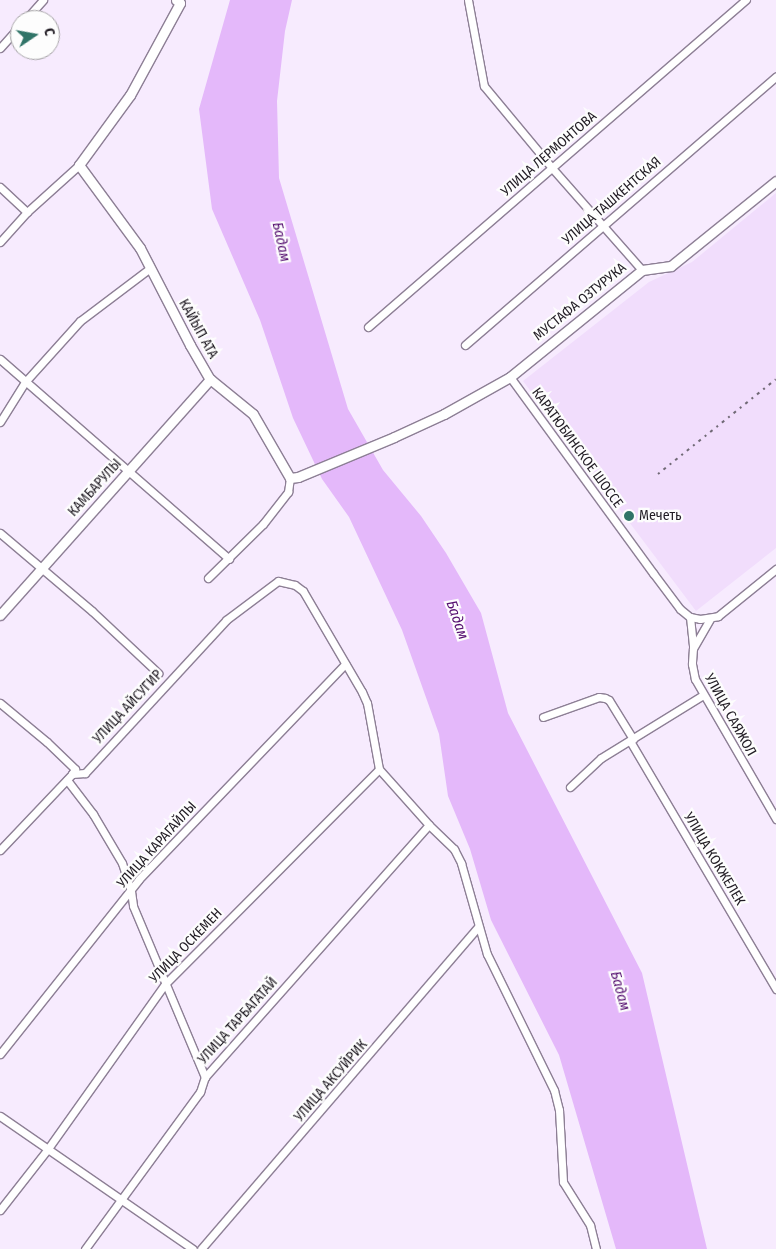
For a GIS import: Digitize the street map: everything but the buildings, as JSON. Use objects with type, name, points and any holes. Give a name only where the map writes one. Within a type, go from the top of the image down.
[{"type":"street","points":[[34,10],[43,0]]},
{"type":"street","points":[[0,242],[26,212],[78,165],[130,95],[180,3],[176,0]]},
{"type":"street","points":[[468,0],[484,86],[552,168],[642,270]]},
{"type":"street","name":"УЛИЦА ЛЕРМОНТОВА","points":[[368,327],[746,0]]},
{"type":"street","points":[[0,48],[10,37]]},
{"type":"street","name":"УЛИЦА ТАШКЕНТСКАЯ","points":[[465,345],[776,77]]},
{"type":"street","name":"КАЙЫП АТА","points":[[78,165],[135,241],[210,379],[253,414],[290,478]]},
{"type":"street","name":"МУСТАФА ОЗТУРУКА","points":[[290,478],[311,472],[394,437],[444,414],[510,377],[642,270],[670,266],[776,181]]},
{"type":"street","points":[[0,187],[26,212]]},
{"type":"street","points":[[0,422],[25,382],[80,321],[150,268]]},
{"type":"street","points":[[0,359],[229,559]]},
{"type":"street","name":"КАРАТЮБИНСКОЕ ШОССЕ","points":[[510,377],[680,609],[690,617]]},
{"type":"street","name":"КАМБАРУЛЫ","points":[[0,615],[210,379]]},
{"type":"street","points":[[208,578],[263,524],[288,492],[290,478]]},
{"type":"street","points":[[0,532],[92,611],[158,673]]},
{"type":"street","points":[[690,617],[710,619],[718,616],[776,569]]},
{"type":"street","name":"УЛИЦА АЙСУГИР","points":[[0,850],[72,774],[85,773],[226,620],[278,581],[295,585],[303,591],[345,664]]},
{"type":"street","name":"УЛИЦА САЯЖОЛ","points":[[690,617],[693,648],[692,664],[695,679],[776,819]]},
{"type":"street","points":[[693,648],[710,619]]},
{"type":"street","points":[[345,664],[367,703],[379,769],[429,825],[454,849],[461,863],[478,928],[488,954],[554,1090],[559,1110],[562,1182],[590,1224],[596,1249]]},
{"type":"street","name":"УЛИЦА КАРАГАЙЛЫ","points":[[0,1054],[139,879],[345,664]]},
{"type":"street","points":[[570,787],[602,758],[703,695]]},
{"type":"street","name":"УЛИЦА КОКЖЕЛЕК","points":[[543,717],[599,697],[609,700],[776,989]]},
{"type":"street","points":[[0,703],[76,769],[72,774]]},
{"type":"street","name":"УЛИЦА ОСКЕМЕН","points":[[0,1210],[47,1150],[165,984],[379,769]]},
{"type":"street","points":[[67,780],[109,839],[122,863],[131,891],[133,906],[205,1077]]},
{"type":"street","name":"УЛИЦА ТАРБАГАТАЙ","points":[[85,1249],[200,1092],[205,1077],[429,825]]},
{"type":"street","name":"УЛИЦА АКСУЙРИК","points":[[201,1249],[478,928]]},
{"type":"street","points":[[0,1116],[193,1249]]},
{"type":"shaded area","points":[[776,193],[776,548],[696,611],[523,381],[649,282],[692,262]]},
{"type":"water","name":"Бадам","points":[[230,0],[292,0],[285,31],[277,101],[279,178],[348,409],[383,470],[421,516],[446,553],[481,613],[508,713],[642,973],[707,1249],[616,1249],[559,1055],[491,920],[470,849],[448,796],[439,734],[402,630],[349,517],[322,479],[293,418],[260,320],[212,209],[199,109]]},
{"type":"railway","points":[[658,474],[776,379]]},
{"type":"place","name":"Мечеть","points":[[629,516]]}]
